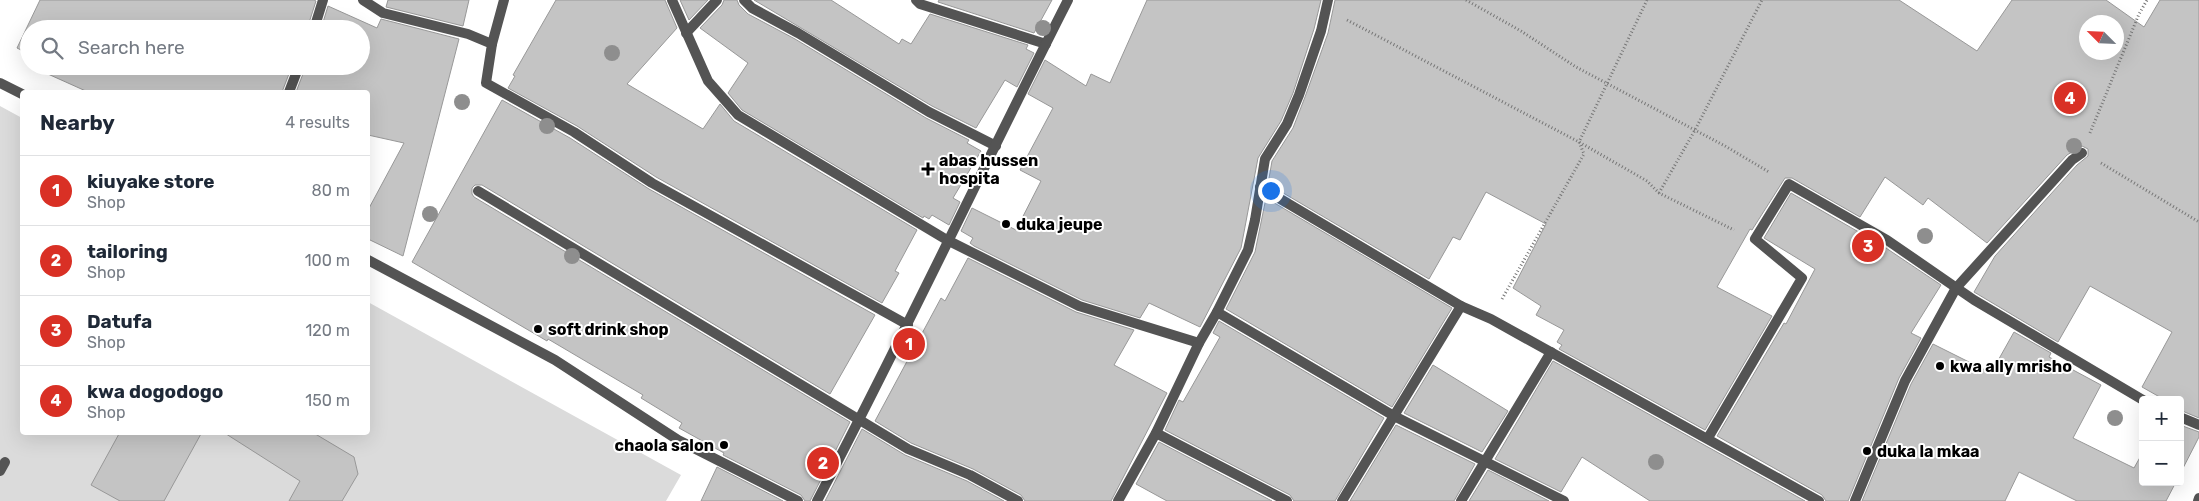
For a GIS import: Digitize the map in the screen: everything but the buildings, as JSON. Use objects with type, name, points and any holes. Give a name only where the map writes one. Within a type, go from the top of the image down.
[{"type":"street","points":[[317,20],[323,0]]},
{"type":"street","points":[[363,0],[383,13],[468,34],[492,44]]},
{"type":"street","points":[[504,0],[492,44],[486,84],[574,132],[686,202],[908,325]]},
{"type":"street","points":[[672,0],[708,81],[738,115],[948,240],[1079,306],[1199,343]]},
{"type":"street","points":[[686,33],[717,0]]},
{"type":"street","points":[[744,0],[752,8],[798,33],[929,112],[996,146]]},
{"type":"street","points":[[916,0],[920,4],[1046,44]]},
{"type":"street","points":[[817,501],[908,325],[948,240],[1068,0]]},
{"type":"street","points":[[1118,501],[1156,433],[1199,343],[1248,250],[1265,159],[1286,124],[1299,95],[1321,31],[1327,5]]},
{"type":"street","points":[[290,90],[296,75]]},
{"type":"street","points":[[0,83],[20,93]]},
{"type":"street","points":[[1855,501],[1905,381],[1956,288],[2072,160],[2082,153]]},
{"type":"street","points":[[1708,438],[1802,278],[1755,239],[1789,184],[1887,240],[1956,288],[2139,398]]},
{"type":"street","points":[[1260,187],[1461,306],[1491,319],[1819,501]]},
{"type":"street","points":[[478,191],[908,449],[970,475],[1018,501]]},
{"type":"street","points":[[370,261],[555,360],[678,440],[798,501]]},
{"type":"street","points":[[1342,501],[1461,306]]},
{"type":"street","points":[[1217,312],[1394,416],[1564,501]]},
{"type":"street","points":[[1460,501],[1551,352]]},
{"type":"street","points":[[2184,419],[2199,425]]},
{"type":"street","points":[[1156,433],[1287,501]]},
{"type":"path","points":[[1466,0],[1521,31],[1576,67],[1695,130],[1789,184]]},
{"type":"path","points":[[1491,319],[1584,154],[1579,142],[1647,0]]},
{"type":"path","points":[[1660,193],[1695,130],[1762,0]]},
{"type":"path","points":[[2147,0],[2139,14],[2082,153],[2199,222]]},
{"type":"path","points":[[1327,5],[1579,142],[1647,181],[1660,193],[1755,239]]},
{"type":"shaded area","points":[[0,106],[20,117],[20,435],[370,435],[370,303],[681,475],[666,501],[0,501]]},
{"type":"place","name":"kwa dogodogo","points":[[2070,98]]},
{"type":"place","name":"abas hussen hospita","points":[[928,169]]},
{"type":"place","name":"duka jeupe","points":[[1006,224]]},
{"type":"place","name":"Datufa","points":[[1868,246]]},
{"type":"place","name":"soft drink shop","points":[[538,329]]},
{"type":"place","name":"kiuyake store","points":[[909,344]]},
{"type":"place","name":"kwa ally mrisho","points":[[1940,366]]},
{"type":"place","name":"chaola salon","points":[[724,445]]},
{"type":"place","name":"duka la mkaa","points":[[1867,451]]},
{"type":"place","name":"tailoring","points":[[823,463]]}]
